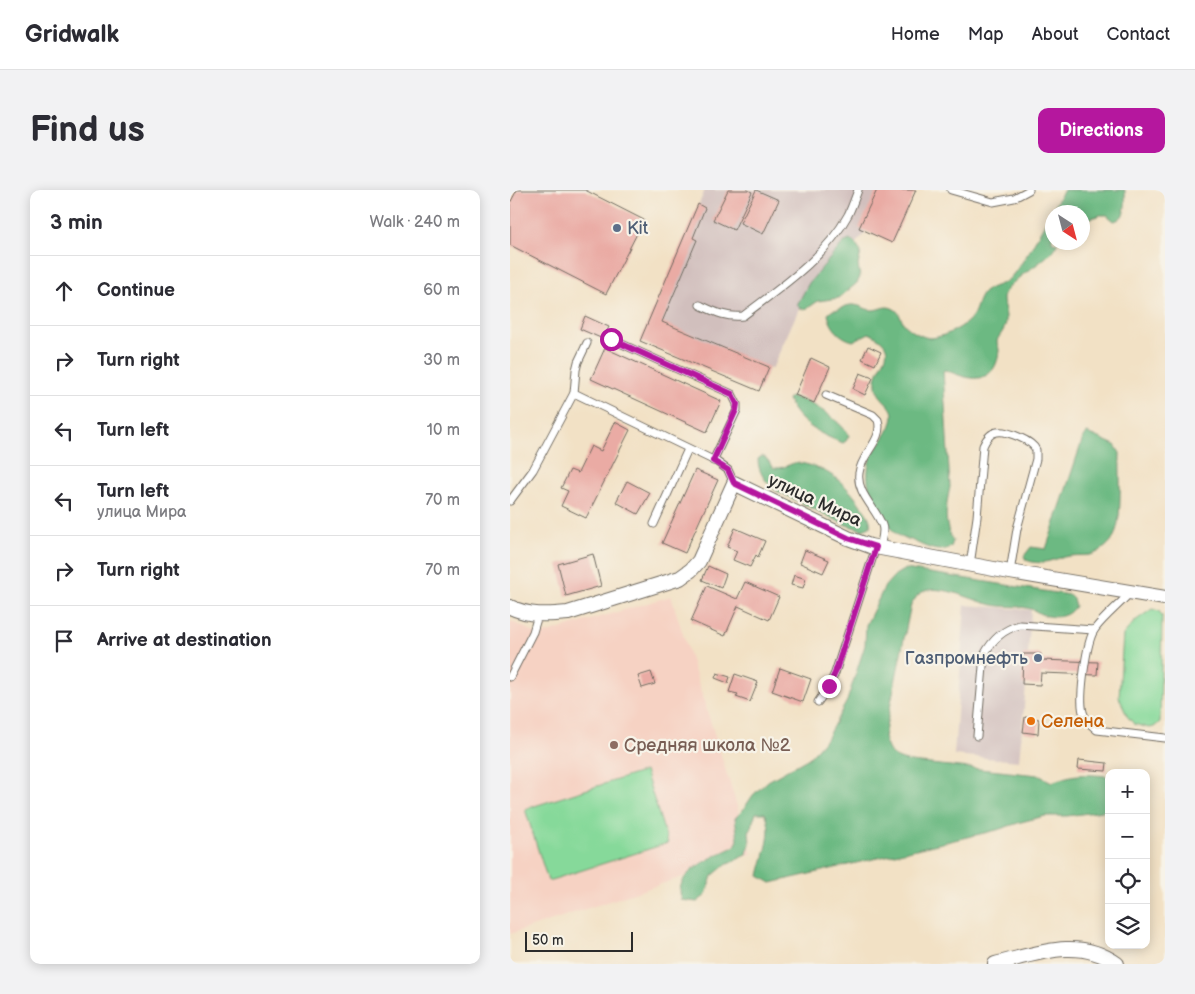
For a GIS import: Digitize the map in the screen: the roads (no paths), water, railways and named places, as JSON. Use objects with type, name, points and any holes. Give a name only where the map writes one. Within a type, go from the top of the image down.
[{"type":"street","name":"улица Мира","points":[[734,483],[848,538],[878,548],[1165,598]]},
{"type":"street","points":[[510,608],[538,615],[568,613],[680,578],[699,561],[734,483]]},
{"type":"street","points":[[995,964],[1064,948],[1090,950],[1117,964]]},
{"type":"lane","points":[[700,305],[732,317],[743,316],[801,272],[819,253],[848,215],[858,190]]},
{"type":"lane","points":[[951,190],[993,202],[1014,198],[1029,190]]},
{"type":"lane","points":[[611,339],[732,394],[737,404],[736,410],[713,461]]},
{"type":"lane","points":[[510,501],[534,470],[574,394],[578,362],[587,343]]},
{"type":"lane","points":[[574,394],[713,461],[728,470],[734,483]]},
{"type":"lane","points":[[818,702],[835,673],[883,532],[882,526],[862,492],[858,474],[879,433],[878,420],[873,415],[826,395]]},
{"type":"lane","points":[[970,565],[978,518],[983,446],[991,434],[1004,432],[1024,439],[1032,444],[1036,451],[1036,459],[1017,529],[1010,572]]},
{"type":"lane","points":[[654,524],[688,449]]},
{"type":"lane","points":[[1130,593],[1094,630],[1087,646],[1082,704],[1083,714],[1090,724],[1098,730],[1165,738]]},
{"type":"lane","points":[[510,677],[533,632],[538,615]]},
{"type":"lane","points":[[977,736],[984,655],[988,647],[1002,633],[1011,627],[1020,625],[1094,630]]},
{"type":"place","name":"Kit","points":[[617,228]]},
{"type":"place","name":"Газпромнефть","points":[[1038,658]]},
{"type":"place","name":"Селена","points":[[1031,721]]},
{"type":"place","name":"Средняя школа №2","points":[[614,745]]}]
